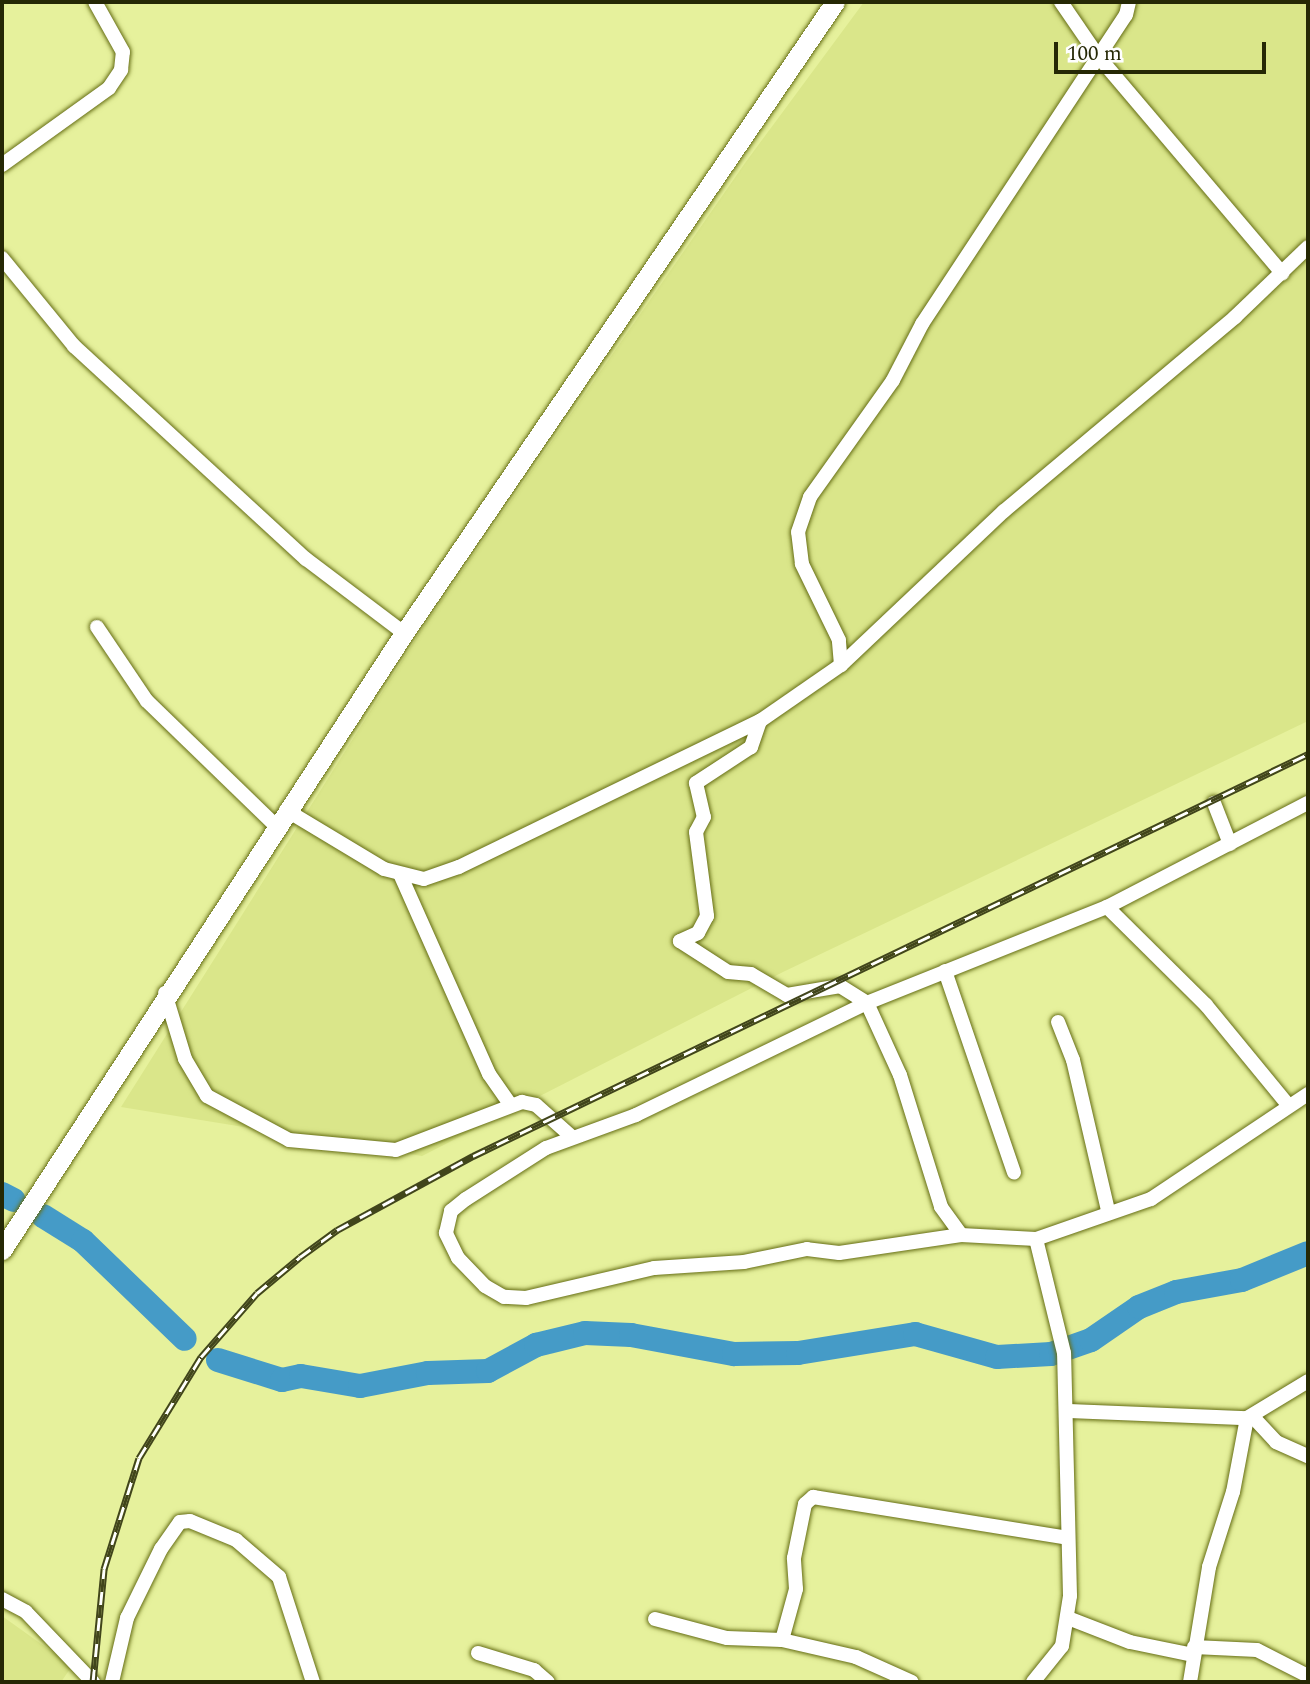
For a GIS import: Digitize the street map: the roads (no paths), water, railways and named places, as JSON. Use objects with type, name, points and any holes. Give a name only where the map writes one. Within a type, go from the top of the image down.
[{"type":"main road","points":[[2,1250],[165,993],[404,633],[835,2]]},
{"type":"street","points":[[2,165],[109,88],[121,70],[123,52],[95,2]]},
{"type":"street","points":[[1061,2],[1098,57],[1282,273]]},
{"type":"street","points":[[841,665],[839,640],[802,564],[798,532],[810,498],[893,380],[922,324],[1098,57],[1129,2]]},
{"type":"street","points":[[97,627],[148,701],[281,818],[400,874],[424,879],[459,867],[760,721],[841,665],[1013,504],[1282,273],[1308,247]]},
{"type":"street","points":[[2,258],[74,346],[306,559],[404,633]]},
{"type":"street","points":[[760,721],[751,747],[696,783],[704,817],[696,832],[707,916],[698,933],[680,941],[728,972],[751,974],[787,995],[840,986],[867,1003],[900,1075],[941,1207],[961,1235]]},
{"type":"street","points":[[1213,803],[1230,844]]},
{"type":"street","points":[[1308,803],[1107,907],[867,1003],[645,1111],[572,1137],[466,1199],[447,1221],[458,1258],[485,1286],[504,1297],[542,1296],[653,1268],[744,1262],[807,1249],[839,1253],[961,1235],[1036,1239],[1108,1210],[1151,1199],[1308,1094]]},
{"type":"street","points":[[400,874],[489,1074],[509,1102]]},
{"type":"street","points":[[1107,907],[1206,1005],[1288,1105]]},
{"type":"street","points":[[945,971],[1014,1172]]},
{"type":"street","points":[[165,993],[185,1059],[207,1096],[289,1140],[396,1150],[509,1102],[536,1105],[572,1137]]},
{"type":"street","points":[[1058,1022],[1073,1060],[1108,1210]]},
{"type":"street","points":[[1033,1682],[1057,1657],[1068,1618],[1069,1411],[1060,1329],[1036,1239]]},
{"type":"street","points":[[1190,1682],[1194,1651],[1250,1418],[1282,1393],[1308,1381]]},
{"type":"street","points":[[1069,1411],[1250,1418],[1276,1442],[1308,1456]]},
{"type":"street","points":[[782,1640],[796,1589],[794,1558],[805,1504],[813,1497],[1068,1538]]},
{"type":"street","points":[[112,1682],[127,1618],[161,1549],[180,1522],[190,1521],[236,1540],[279,1577],[313,1682]]},
{"type":"street","points":[[2,1599],[26,1612],[93,1682]]},
{"type":"street","points":[[1068,1618],[1159,1651],[1257,1650],[1308,1676]]},
{"type":"street","points":[[655,1619],[727,1638],[782,1640],[878,1663],[912,1682]]},
{"type":"street","points":[[478,1653],[534,1670],[548,1682]]},
{"type":"waterway","points":[[2,1194],[14,1200]]},
{"type":"waterway","points":[[43,1216],[83,1241],[185,1339]]},
{"type":"waterway","points":[[218,1360],[282,1380],[301,1376],[360,1386],[428,1373],[488,1371],[536,1345],[585,1333],[631,1335],[734,1354],[798,1353],[915,1334],[997,1357],[1051,1354],[1091,1340],[1139,1307],[1176,1292],[1242,1280],[1308,1253]]},
{"type":"railway","points":[[93,1682],[104,1569],[139,1458],[201,1357],[257,1293],[300,1257],[337,1230],[473,1156],[1308,754]]}]
